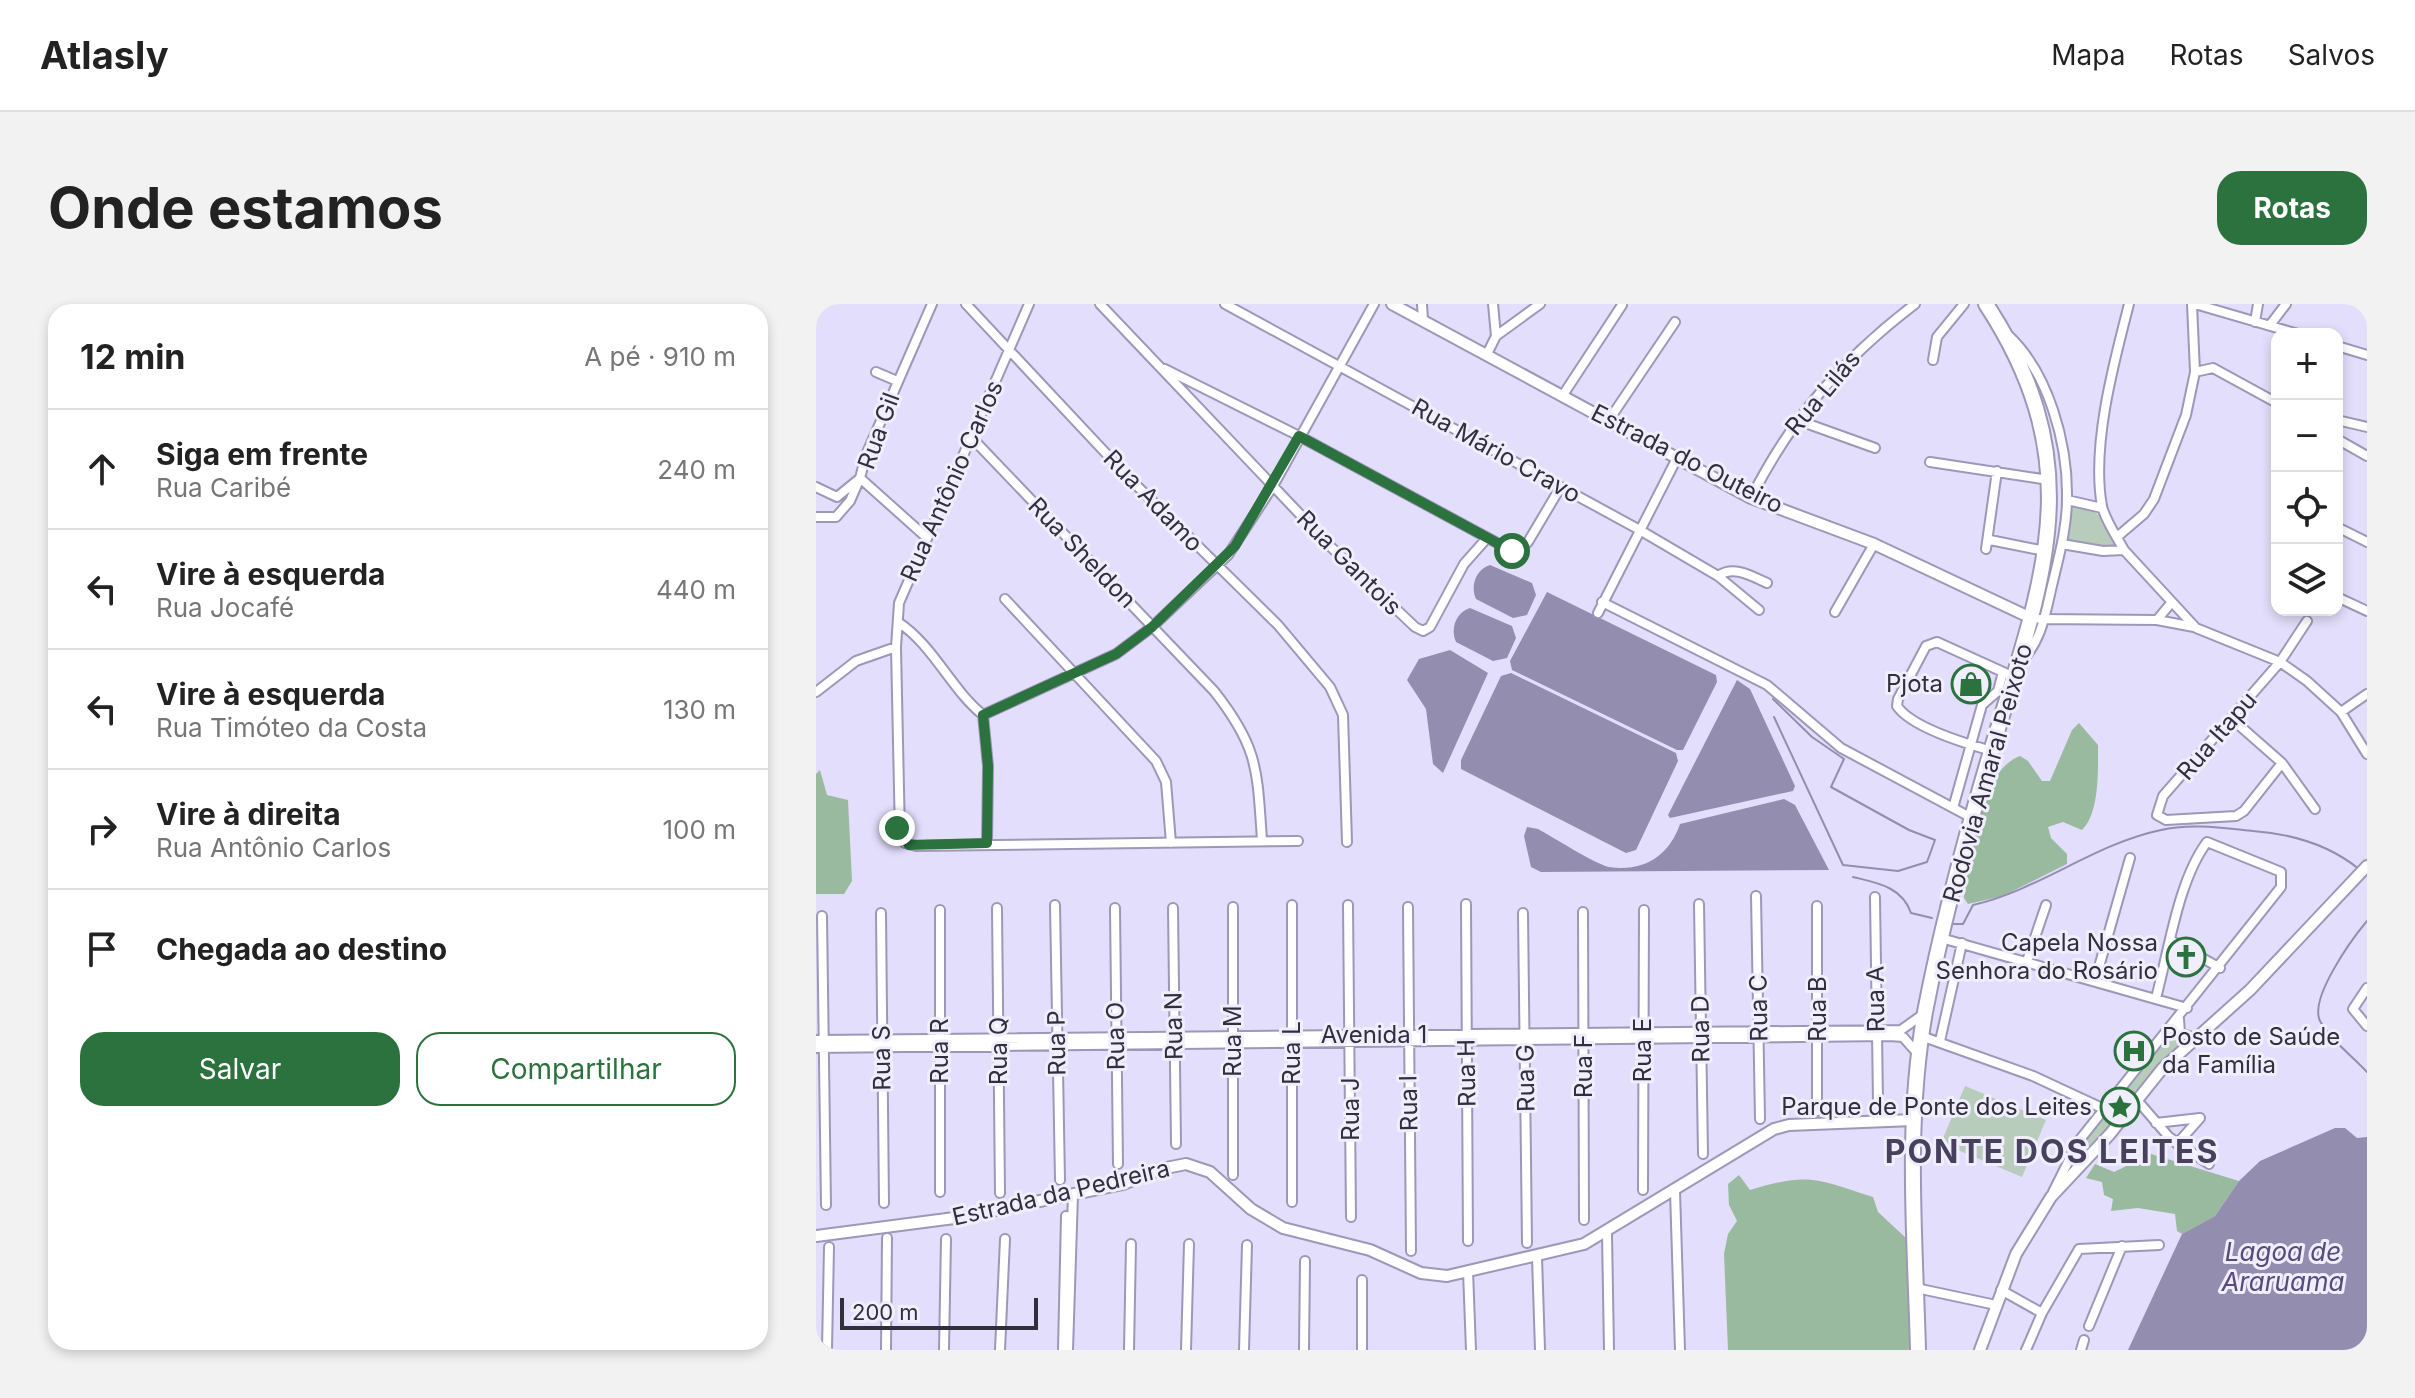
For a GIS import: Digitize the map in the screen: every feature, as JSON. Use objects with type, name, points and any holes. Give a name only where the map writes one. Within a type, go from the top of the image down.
[{"type":"highway","name":"Rodovia Amaral Peixoto","points":[[1918,1350],[1913,1120],[1921,1036],[1944,927],[2011,672],[2038,619],[2050,480],[2045,439],[2034,394],[2004,332],[1986,304]]},
{"type":"street","name":"Rua Gil","points":[[926,537],[860,478],[897,381],[932,304]]},
{"type":"street","name":"Rua Adamo","points":[[966,304],[1215,566],[1278,625],[1336,696],[1343,715],[1347,842]]},
{"type":"street","name":"Rua Antônio Carlos","points":[[1029,304],[906,581],[896,647],[900,836],[905,843],[916,846],[1298,841]]},
{"type":"street","name":"Rua Mário Cravo","points":[[1225,304],[1638,529],[1718,576],[1759,610]]},
{"type":"street","points":[[983,715],[1116,654],[1152,627],[1235,546],[1273,486],[1374,304]]},
{"type":"street","name":"Estrada do Outeiro","points":[[1392,304],[1751,498],[1874,544],[2038,619]]},
{"type":"street","points":[[1422,304],[1423,320]]},
{"type":"street","points":[[1493,304],[1496,336]]},
{"type":"street","points":[[1487,354],[1496,336],[1540,304]]},
{"type":"street","name":"Rua Lilás","points":[[1751,498],[1797,420],[1851,356],[1915,304]]},
{"type":"street","points":[[1933,360],[1937,337],[1964,304]]},
{"type":"street","points":[[2129,304],[2116,357],[2103,444],[2102,508],[2124,550],[2196,628]]},
{"type":"street","points":[[2117,537],[2144,514],[2154,499],[2186,415],[2195,372],[2193,304],[2279,328]]},
{"type":"street","points":[[2255,322],[2258,304]]},
{"type":"street","points":[[2270,325],[2286,304]]},
{"type":"street","name":"Rua Gantois","points":[[1103,305],[1368,583],[1423,631],[1430,627],[1464,564],[1487,538]]},
{"type":"street","points":[[1563,395],[1622,305]]},
{"type":"street","points":[[1609,420],[1675,322]]},
{"type":"street","points":[[2004,332],[2029,361],[2056,424],[2067,500],[2062,544],[2038,619],[2157,620],[2196,628],[2280,662],[2341,712],[2367,754]]},
{"type":"street","points":[[2343,348],[2367,355]]},
{"type":"street","points":[[1160,368],[1299,436],[1512,551],[1521,549],[1560,488]]},
{"type":"street","points":[[2195,372],[2213,368],[2272,400]]},
{"type":"street","points":[[876,372],[897,381]]},
{"type":"street","points":[[1797,420],[1875,448]]},
{"type":"street","points":[[2343,421],[2367,427]]},
{"type":"street","name":"Rua Sheldon","points":[[972,438],[1214,691],[1241,725],[1253,758],[1262,840]]},
{"type":"street","points":[[2343,442],[2367,456]]},
{"type":"street","points":[[1598,613],[1638,529],[1677,458]]},
{"type":"street","points":[[1930,462],[2050,480]]},
{"type":"street","points":[[1997,471],[1988,544],[2045,551]]},
{"type":"street","points":[[816,487],[837,497],[860,478]]},
{"type":"street","points":[[816,517],[836,517],[850,501],[860,478]]},
{"type":"street","points":[[2067,500],[2102,508]]},
{"type":"street","points":[[2343,530],[2367,542]]},
{"type":"street","points":[[1835,612],[1874,544]]},
{"type":"street","points":[[2062,544],[2103,551],[2124,550]]},
{"type":"street","points":[[1718,576],[1737,571],[1767,583]]},
{"type":"street","points":[[1005,599],[1162,771],[1171,843]]},
{"type":"street","points":[[2343,600],[2367,611]]},
{"type":"street","points":[[1602,602],[1767,685],[1841,748],[1972,818]]},
{"type":"street","points":[[2157,620],[2171,603]]},
{"type":"street","name":"Rua Itapu","points":[[2282,763],[2244,811],[2236,816],[2166,820],[2157,811],[2163,796],[2280,662],[2307,621]]},
{"type":"street","points":[[898,622],[920,639],[970,704],[983,715],[988,766],[987,843]]},
{"type":"street","points":[[1953,808],[1970,745],[1982,705],[1998,691],[2011,672],[1944,642],[1926,646],[1911,670],[1897,706],[1901,712],[1970,745],[1992,751]]},
{"type":"street","points":[[816,692],[856,661],[896,647]]},
{"type":"street","points":[[2341,712],[2367,694]]},
{"type":"street","points":[[2232,719],[2282,763],[2315,809]]},
{"type":"street","points":[[1980,1350],[2016,1254],[2104,1109],[2220,968],[2283,881],[2281,872],[2207,842],[2197,855],[2187,883],[2156,998]]},
{"type":"street","points":[[2095,981],[2130,858]]},
{"type":"street","points":[[2066,1174],[2137,1100],[2162,1069],[2250,990],[2367,866]]},
{"type":"street","name":"Rua C","points":[[1756,896],[1760,1119]]},
{"type":"street","name":"Rua A","points":[[1875,897],[1878,1101]]},
{"type":"street","name":"Rua H","points":[[1466,904],[1468,1241]]},
{"type":"street","name":"Rua D","points":[[1699,904],[1703,1154]]},
{"type":"street","name":"Rua P","points":[[1055,905],[1060,1180]]},
{"type":"street","name":"Rua L","points":[[1292,905],[1292,1202]]},
{"type":"street","name":"Rua J","points":[[1348,905],[1351,1217]]},
{"type":"street","points":[[2027,961],[2046,905]]},
{"type":"street","name":"Rua B","points":[[1817,906],[1817,1111]]},
{"type":"street","name":"Rua M","points":[[1233,907],[1233,1175]]},
{"type":"street","name":"Rua I","points":[[1408,907],[1411,1251]]},
{"type":"street","name":"Rua Q","points":[[997,908],[1000,1193]]},
{"type":"street","name":"Rua O","points":[[1115,908],[1118,1164]]},
{"type":"street","name":"Rua N","points":[[1173,908],[1176,1144]]},
{"type":"street","name":"Rua R","points":[[940,910],[940,1192]]},
{"type":"street","name":"Rua E","points":[[1643,1190],[1644,910]]},
{"type":"street","name":"Rua F","points":[[1583,912],[1584,1220]]},
{"type":"street","name":"Rua S","points":[[881,913],[884,1203]]},
{"type":"street","name":"Rua G","points":[[1523,913],[1527,1243]]},
{"type":"street","points":[[822,916],[819,1044],[826,1205]]},
{"type":"street","points":[[1944,927],[1962,943],[2187,1008]]},
{"type":"street","points":[[2172,941],[2220,968]]},
{"type":"street","points":[[1940,1041],[1962,943]]},
{"type":"street","points":[[2367,988],[2353,1009],[2367,1026]]},
{"type":"street","name":"Avenida 1","points":[[1877,1034],[1905,1029],[1925,1012]]},
{"type":"street","points":[[2179,1018],[2180,1033],[2197,1039]]},
{"type":"street","name":"Avenida 1","points":[[819,1044],[1877,1034],[1903,1037],[1919,1055]]},
{"type":"street","points":[[2166,1034],[2176,1034],[2184,1050]]},
{"type":"street","points":[[1921,1036],[2104,1109]]},
{"type":"street","points":[[2137,1100],[2177,1144],[2209,1164]]},
{"type":"street","points":[[2156,1123],[2200,1118],[2177,1144]]},
{"type":"street","name":"Estrada da Pedreira","points":[[816,1236],[962,1217],[1123,1184],[1161,1169],[1195,1165],[1210,1172],[1251,1209],[1283,1228],[1370,1250],[1421,1273],[1447,1276],[1537,1257],[1607,1234],[1774,1129],[1789,1125],[1913,1120]]},
{"type":"street","points":[[1675,1191],[1680,1350]]},
{"type":"street","points":[[1065,1350],[1070,1194]]},
{"type":"street","points":[[1607,1234],[1609,1350]]},
{"type":"street","points":[[886,1350],[887,1238]]},
{"type":"street","points":[[944,1350],[946,1239]]},
{"type":"street","points":[[1000,1350],[1005,1239]]},
{"type":"street","points":[[1129,1350],[1131,1244]]},
{"type":"street","points":[[1186,1350],[1189,1244]]},
{"type":"street","points":[[1244,1350],[1247,1245]]},
{"type":"street","points":[[2026,1350],[2042,1313],[2079,1249],[2159,1245]]},
{"type":"street","points":[[2089,1326],[2122,1246]]},
{"type":"street","points":[[827,1350],[829,1247]]},
{"type":"street","points":[[1537,1257],[1540,1350]]},
{"type":"street","points":[[1304,1350],[1305,1261]]},
{"type":"street","points":[[1468,1271],[1471,1350]]},
{"type":"street","points":[[1362,1280],[1362,1350]]},
{"type":"street","points":[[1916,1288],[1996,1305]]},
{"type":"street","points":[[2001,1290],[2042,1313]]},
{"type":"green space","points":[[2073,503],[2101,518],[2114,547],[2066,539],[2069,507]]},
{"type":"green space","points":[[2079,723],[2098,745],[2097,790],[2092,813],[2082,830],[2063,822],[2048,827],[2051,838],[2067,854],[2067,864],[2003,896],[1968,904],[1964,898],[1973,840],[1985,798],[1995,779],[2006,765],[2020,756],[2028,761],[2042,781],[2050,781],[2072,730]]},
{"type":"green space","points":[[820,770],[827,795],[848,800],[852,881],[844,894],[816,894],[816,774]]},
{"type":"green space","name":"Parque de Ponte dos Leites","points":[[2167,1037],[2174,1037],[2180,1049],[2069,1175],[2064,1171],[2080,1144]]},
{"type":"green space","points":[[1965,1086],[2046,1120],[2022,1177],[1941,1143]]},
{"type":"green space","points":[[2151,1154],[2239,1181],[2215,1216],[2182,1234],[2177,1231],[2175,1214],[2138,1208],[2111,1211],[2113,1199],[2104,1195],[2102,1182],[2086,1178],[2095,1164],[2114,1172]]},
{"type":"green space","points":[[1739,1175],[1750,1190],[1786,1181],[1813,1180],[1873,1197],[1878,1212],[1906,1238],[1911,1350],[1728,1350],[1724,1254],[1728,1234],[1737,1221],[1729,1205],[1728,1184]]},
{"type":"water","points":[[1490,565],[1532,583],[1536,595],[1527,615],[1513,618],[1476,599],[1476,579],[1481,570]]},
{"type":"water","points":[[1547,592],[1716,675],[1717,682],[1683,750],[1677,750],[1512,670],[1510,661]]},
{"type":"water","points":[[1470,608],[1512,626],[1516,638],[1507,658],[1493,661],[1456,642],[1456,622],[1461,613]]},
{"type":"water","points":[[1450,650],[1488,673],[1443,773],[1433,764],[1426,709],[1407,680],[1419,659]]},
{"type":"water","points":[[1511,673],[1676,753],[1678,761],[1636,850],[1626,853],[1461,769],[1461,760],[1501,676]]},
{"type":"water","points":[[1737,680],[1750,689],[1795,786],[1793,791],[1670,818],[1668,815]]},
{"type":"water","points":[[1784,799],[1795,805],[1829,870],[1541,872],[1531,867],[1524,836],[1527,827],[1538,829],[1603,865],[1633,867],[1662,853],[1680,824]]},
{"type":"water","name":"Lagoa de Araruama","points":[[2335,1128],[2345,1128],[2357,1138],[2367,1137],[2367,1350],[2128,1350],[2182,1234],[2215,1216],[2239,1181],[2260,1161]]},
{"type":"waterway","points":[[1773,699],[1812,737],[1844,759],[1831,787],[1909,830],[1935,840],[1927,862],[1898,871],[1843,865],[1774,717]]},
{"type":"waterway","points":[[1951,924],[1963,924],[1973,905],[2021,889],[2136,837],[2172,828],[2195,826],[2268,832],[2296,838],[2336,853],[2360,870]]},
{"type":"waterway","points":[[1853,877],[1888,888],[1902,897],[1911,913],[1932,918]]},
{"type":"waterway","points":[[2367,921],[2334,969],[2318,1011],[2320,1021],[2330,1034],[2367,1072]]},
{"type":"place","name":"Pjota","points":[[1971,684]]},
{"type":"place","name":"Capela Nossa Senhora do Rosário","points":[[2186,957]]},
{"type":"place","name":"Posto de Saúde da Família","points":[[2134,1051]]},
{"type":"place","name":"Parque de Ponte dos Leites","points":[[2120,1107]]},
{"type":"district","name":"PONTE DOS LEITES","points":[[2052,1152]]},
{"type":"route","points":[[897,828],[909,845],[987,843],[988,766],[983,715],[1116,654],[1152,627],[1235,546],[1273,486],[1299,436],[1512,551]]}]
